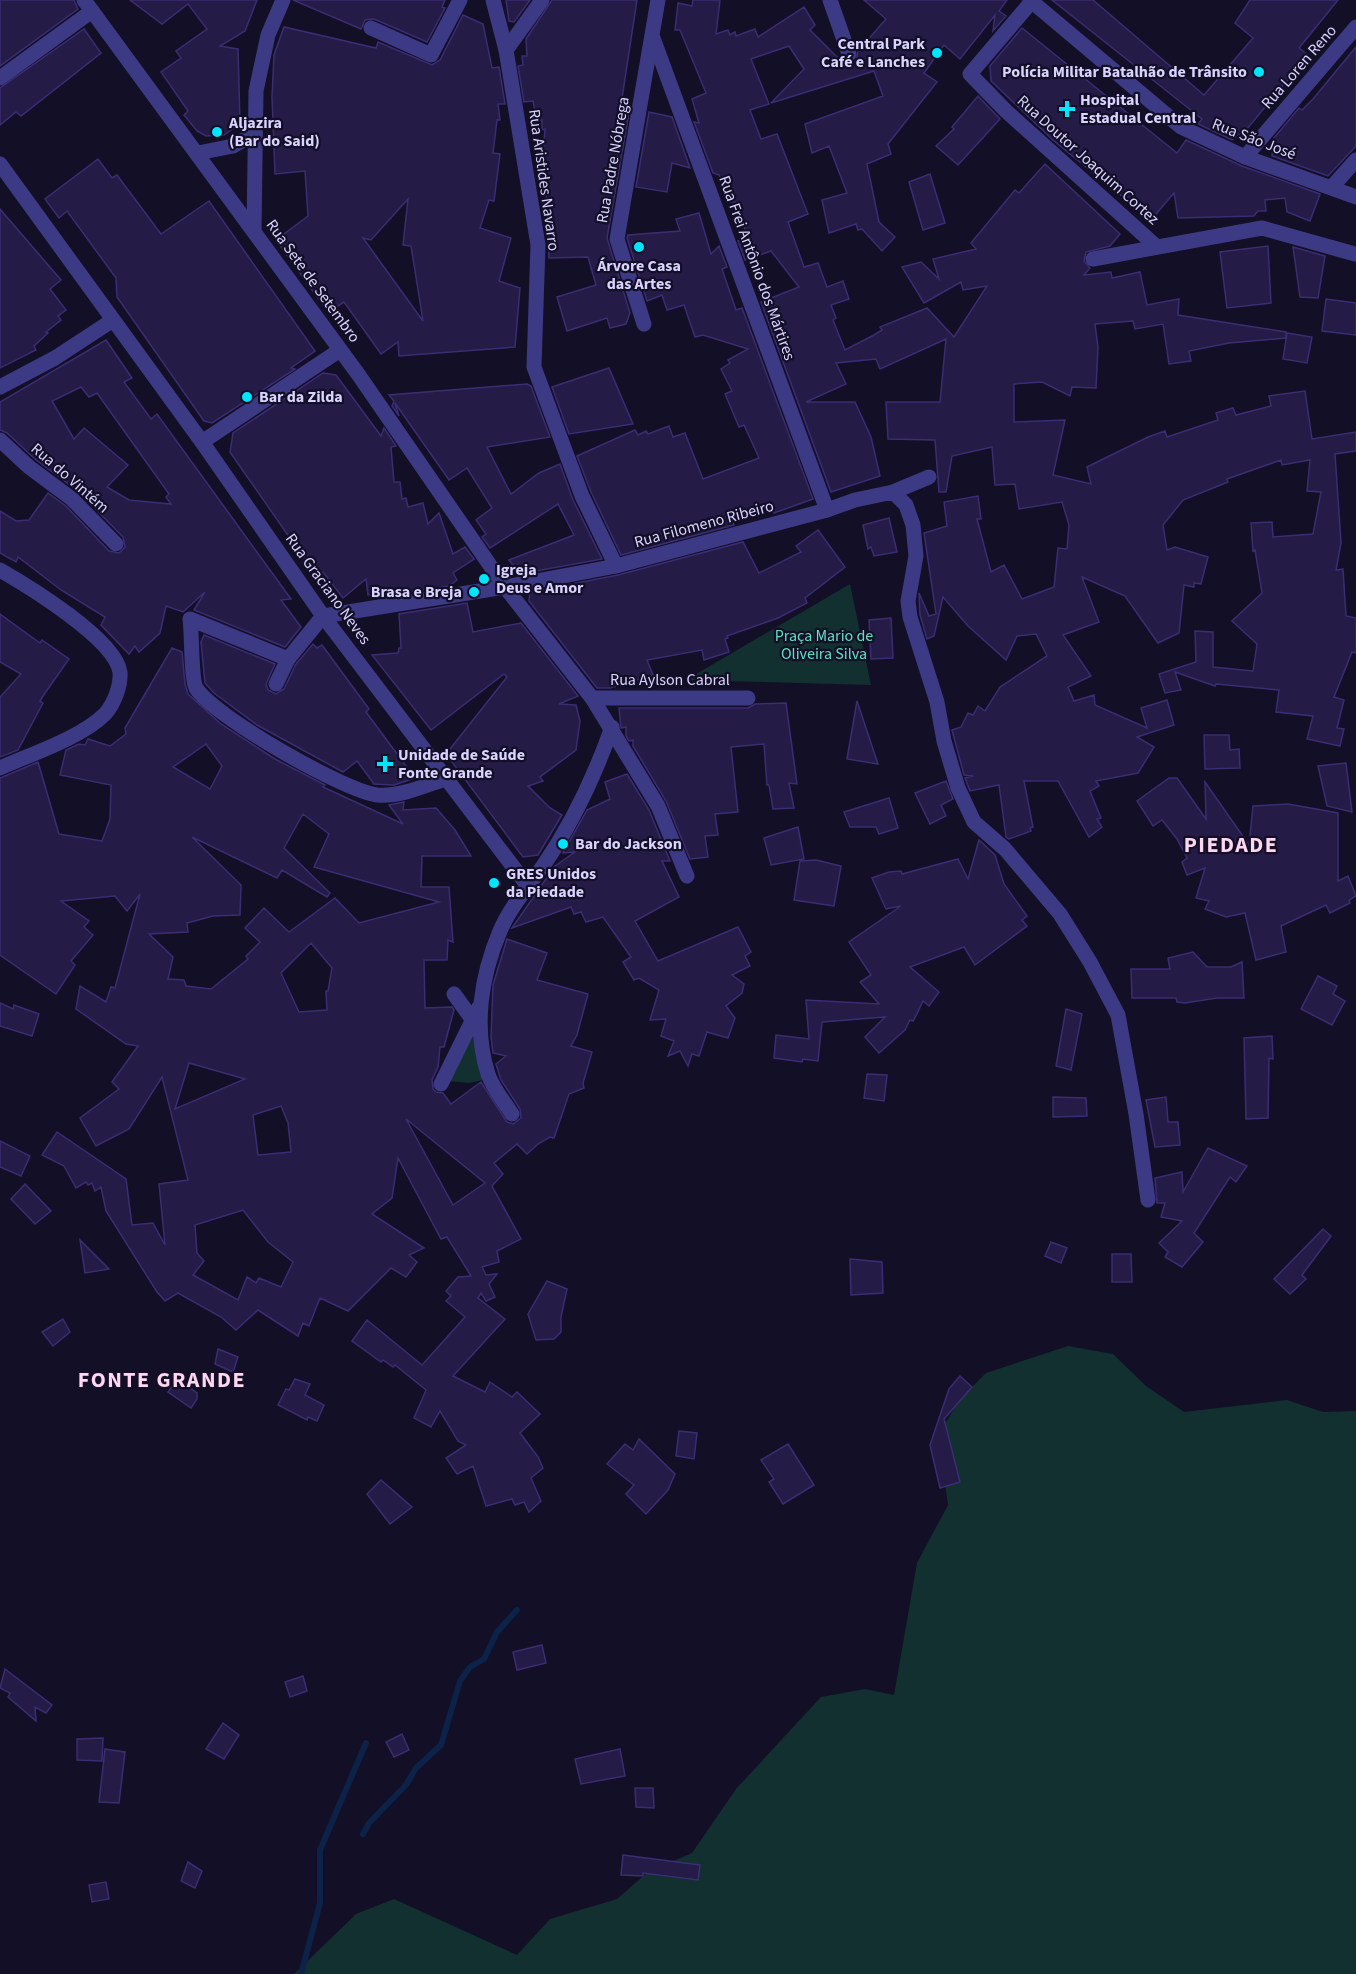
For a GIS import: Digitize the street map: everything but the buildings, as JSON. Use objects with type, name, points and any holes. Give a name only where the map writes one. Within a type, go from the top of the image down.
[{"type":"street","points":[[254,230],[254,134],[260,68],[268,34],[283,0]]},
{"type":"street","points":[[371,28],[431,55],[460,0]]},
{"type":"street","name":"Rua Aristides Navarro","points":[[494,0],[506,50],[538,245],[534,367],[582,496],[616,566]]},
{"type":"street","points":[[506,50],[542,0]]},
{"type":"street","name":"Rua Padre Nóbrega","points":[[644,324],[617,239],[658,0]]},
{"type":"street","points":[[830,0],[849,54]]},
{"type":"street","name":"Rua Doutor Joaquim Cortez","points":[[1032,0],[970,74],[1006,111],[1157,247]]},
{"type":"street","name":"Rua São José","points":[[1032,0],[1181,127],[1245,157],[1356,197]]},
{"type":"street","points":[[0,78],[88,6]]},
{"type":"street","name":"Rua Sete de Setembro","points":[[88,6],[254,230],[505,587]]},
{"type":"street","name":"Rua Loren Reno","points":[[1245,157],[1356,27]]},
{"type":"street","name":"Rua Frei Antônio dos Mártires","points":[[653,38],[827,510]]},
{"type":"street","points":[[198,153],[233,146],[254,134]]},
{"type":"street","points":[[1332,187],[1356,160]]},
{"type":"street","name":"Rua Graciano Neves","points":[[0,164],[202,442],[323,616],[448,777],[486,833],[527,885]]},
{"type":"street","name":"Rua Doutor Joaquim Cortez","points":[[1093,259],[1262,228],[1355,254]]},
{"type":"street","points":[[0,387],[55,358],[113,320]]},
{"type":"street","points":[[202,442],[340,350]]},
{"type":"street","name":"Rua do Vintém","points":[[0,440],[29,467],[72,500],[116,544]]},
{"type":"street","name":"Rua Filomeno Ribeiro","points":[[323,616],[505,587],[616,566],[827,510],[855,500],[893,492],[929,477]]},
{"type":"street","points":[[893,492],[906,505],[913,525],[916,556],[908,601],[910,617],[937,702],[944,741],[958,788],[974,822],[1005,849],[1060,914],[1114,1007],[1136,1114],[1148,1200]]},
{"type":"street","points":[[0,570],[32,588],[92,633],[110,651],[120,671],[118,692],[106,713],[87,728],[0,768]]},
{"type":"street","points":[[505,587],[612,727],[658,806],[687,876]]},
{"type":"street","points":[[276,684],[288,659],[323,616]]},
{"type":"street","points":[[288,659],[190,619],[194,681],[196,687],[218,710],[320,771],[358,789],[377,795],[399,794],[448,777]]},
{"type":"street","name":"Rua Aylson Cabral","points":[[592,698],[748,698]]},
{"type":"street","points":[[441,1084],[475,1013],[501,930],[527,885],[543,866],[595,774],[612,727]]},
{"type":"street","points":[[454,994],[475,1013],[489,1076],[512,1114]]},
{"type":"green space","name":"Praça Mario de Oliveira Silva","points":[[850,584],[871,685],[686,680]]},
{"type":"green space","points":[[478,1027],[483,1080],[469,1083],[448,1081]]},
{"type":"green space","points":[[1068,1346],[1113,1354],[1146,1386],[1184,1412],[1287,1400],[1323,1412],[1356,1411],[1356,1974],[294,1974],[356,1914],[394,1899],[517,1955],[550,1919],[617,1899],[648,1872],[692,1853],[736,1789],[821,1697],[865,1689],[894,1695],[917,1563],[948,1505],[938,1435],[960,1399],[986,1373]]},
{"type":"waterway","points":[[363,1834],[369,1823],[406,1785],[416,1768],[441,1745],[460,1681],[470,1667],[484,1659],[497,1632],[517,1610]]},
{"type":"waterway","points":[[301,1974],[320,1903],[320,1850],[366,1743]]},
{"type":"place","name":"Central Park Café e Lanches","points":[[937,53]]},
{"type":"place","name":"Polícia Militar Batalhão de Trânsito","points":[[1259,72]]},
{"type":"place","name":"Hospital Estadual Central","points":[[1067,109]]},
{"type":"place","name":"Aljazira (Bar do Said)","points":[[217,132]]},
{"type":"place","name":"Árvore Casa das Artes","points":[[639,247]]},
{"type":"place","name":"Bar da Zilda","points":[[247,397]]},
{"type":"place","name":"Igreja Deus e Amor","points":[[484,579]]},
{"type":"place","name":"Brasa e Breja","points":[[474,592]]},
{"type":"place","name":"Unidade de Saúde Fonte Grande","points":[[385,764]]},
{"type":"place","name":"Bar do Jackson","points":[[563,844]]},
{"type":"place","name":"GRES Unidos da Piedade","points":[[494,883]]},
{"type":"district","name":"PIEDADE","points":[[1231,845]]},
{"type":"district","name":"FONTE GRANDE","points":[[162,1380]]}]
